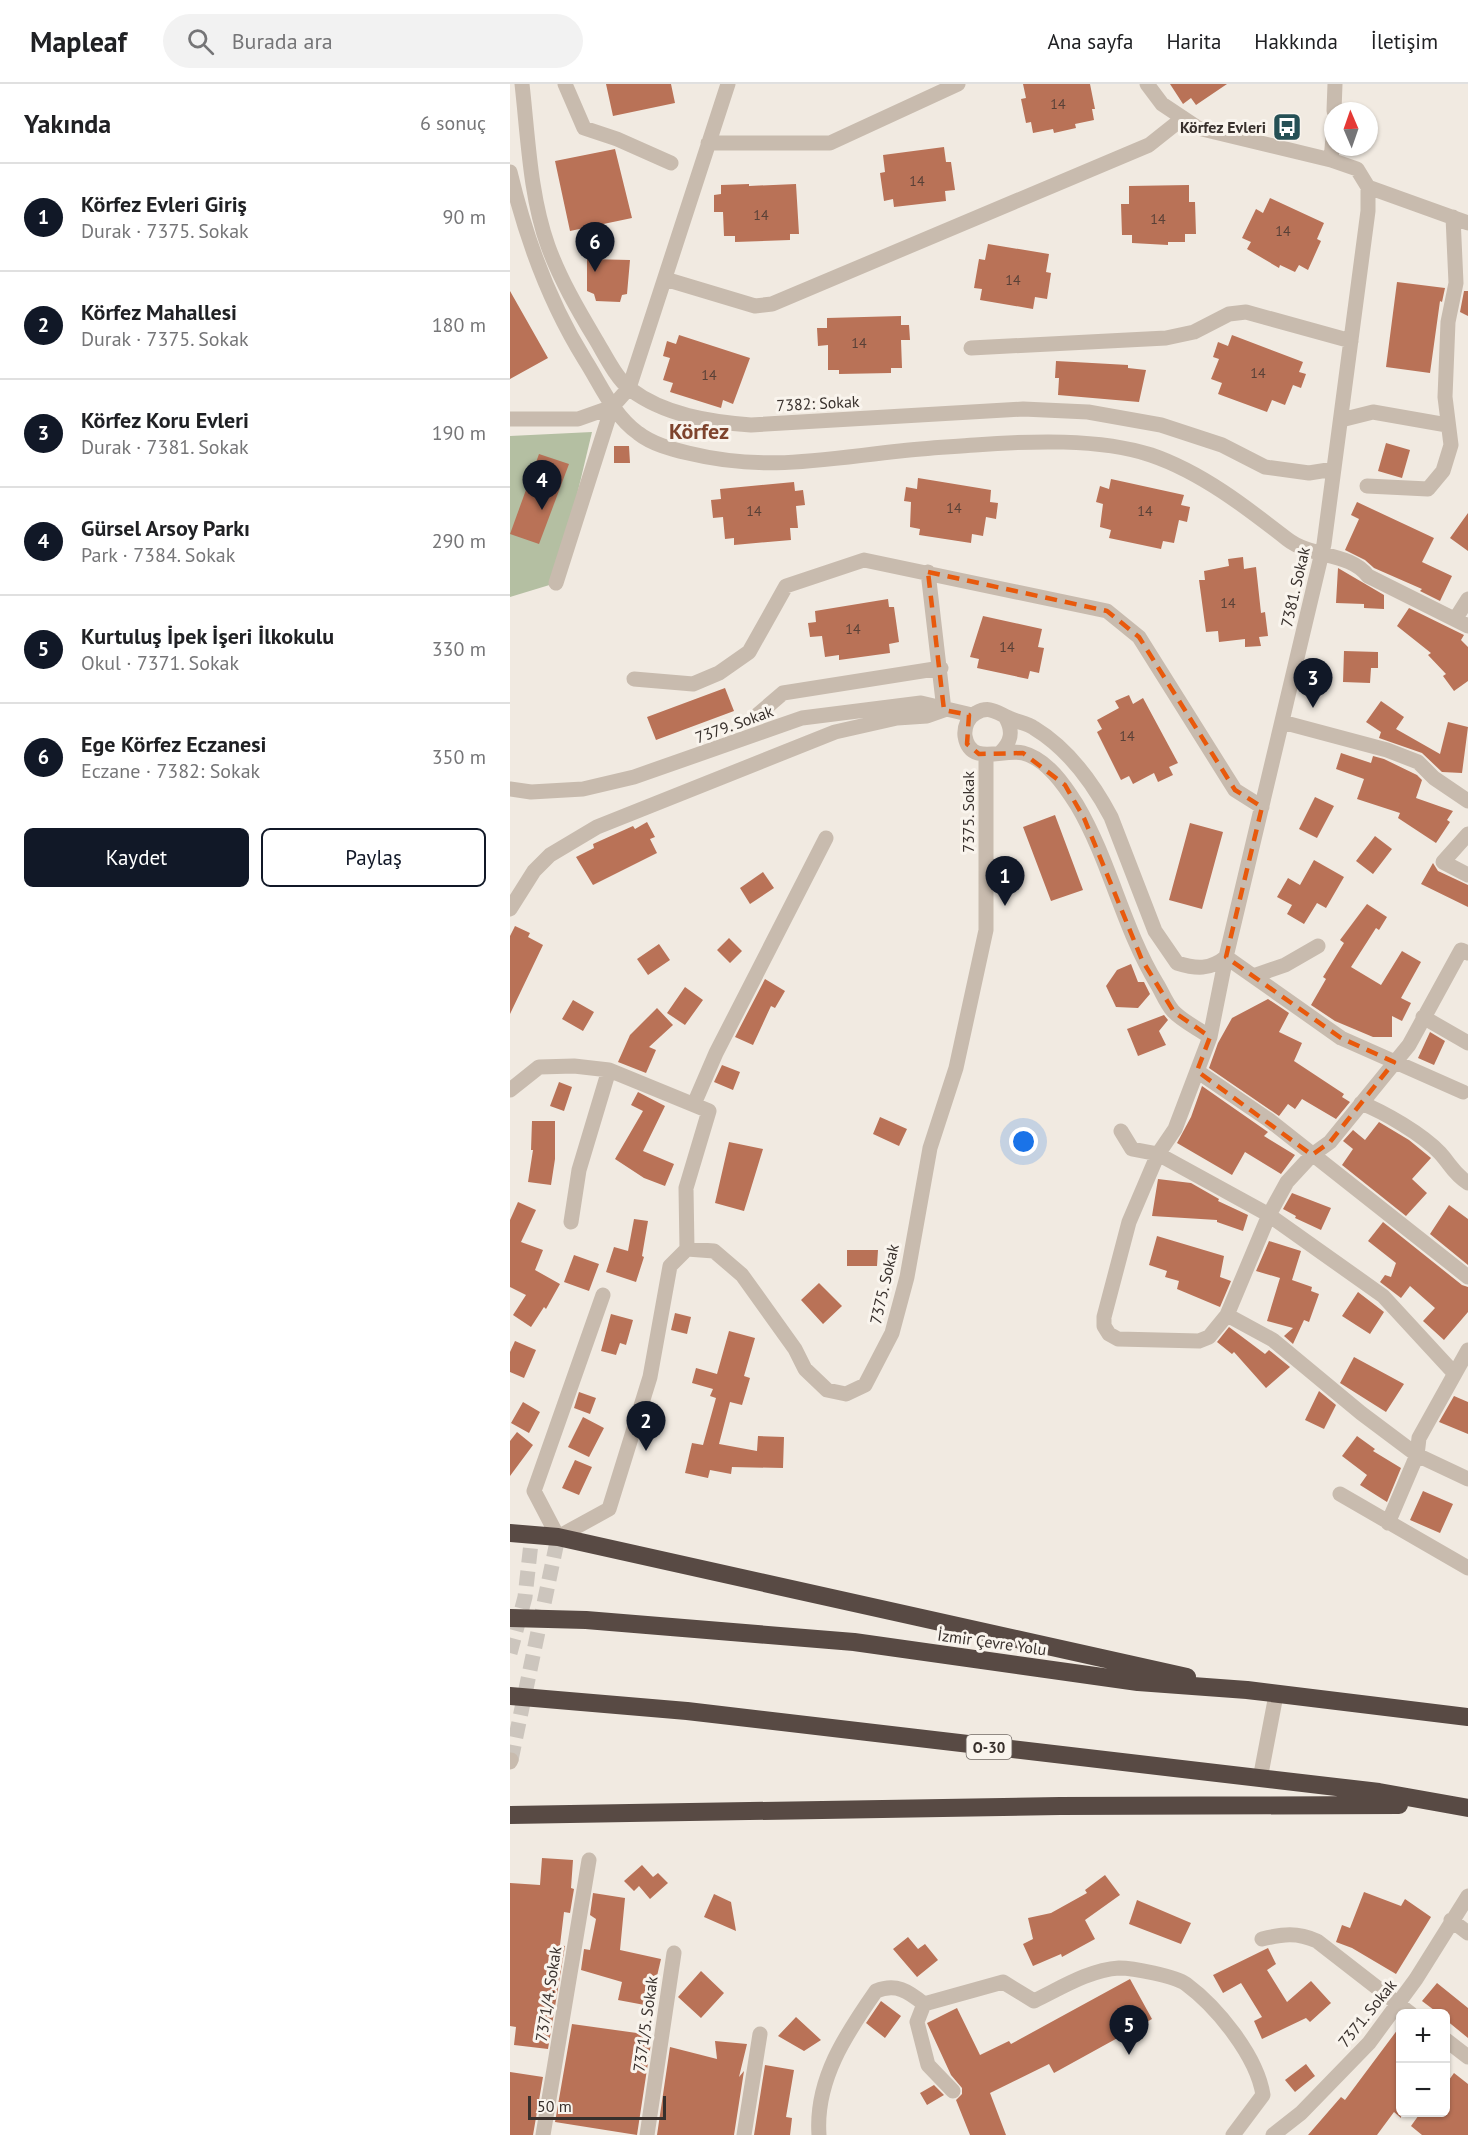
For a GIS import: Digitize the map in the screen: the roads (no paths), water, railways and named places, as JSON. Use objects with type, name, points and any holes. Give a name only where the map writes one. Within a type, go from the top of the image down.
[{"type":"highway","points":[[510,1533],[558,1537],[1247,1690]]},
{"type":"highway","name":"İzmir Çevre Yolu","points":[[510,1618],[586,1620],[854,1642],[1138,1682],[1247,1690],[1468,1717]]},
{"type":"highway","name":"O-30","points":[[510,1696],[687,1711],[1379,1792],[1467,1808]]},
{"type":"highway","points":[[510,1815],[1301,1803],[1467,1808]]},
{"type":"street","name":"7382: Sokak","points":[[522,84],[538,203],[548,245],[567,288],[628,388],[653,402],[687,416],[719,423],[751,425],[1023,409],[1088,412],[1161,425],[1222,445],[1265,467],[1309,473],[1334,469]]},
{"type":"street","points":[[565,84],[584,128],[617,139],[671,163]]},
{"type":"street","points":[[556,583],[612,407],[628,388],[728,84]]},
{"type":"street","points":[[708,143],[830,142],[958,84]]},
{"type":"street","points":[[1147,84],[1162,104],[1198,128],[1331,160],[1357,170],[1368,187],[1468,223]]},
{"type":"street","points":[[1334,102],[1335,84]]},
{"type":"street","points":[[665,279],[755,306],[772,304],[1149,145],[1183,118]]},
{"type":"street","points":[[1331,156],[1331,160]]},
{"type":"street","points":[[510,172],[530,244],[566,329],[612,407],[638,434],[669,448],[735,462],[795,464],[902,451],[1007,442],[1116,448],[1150,455],[1186,471],[1255,513],[1291,542],[1322,554],[1359,564],[1368,576],[1462,622],[1468,599]]},
{"type":"street","name":"7381. Sokak","points":[[1227,1315],[1209,1337],[1199,1341],[1118,1339],[1109,1335],[1104,1326],[1129,1222],[1158,1154],[1175,1129],[1210,1037],[1226,957],[1322,554],[1368,211],[1368,187]]},
{"type":"street","points":[[1367,486],[1419,490],[1434,485],[1443,471],[1451,445],[1445,396],[1448,322],[1456,283],[1453,217]]},
{"type":"street","points":[[972,348],[1166,338],[1194,332],[1229,314],[1246,312],[1351,341]]},
{"type":"street","points":[[510,419],[578,419],[612,407]]},
{"type":"street","points":[[1341,420],[1373,412],[1447,425]]},
{"type":"street","points":[[634,680],[693,684],[719,673],[749,651],[786,586],[864,561],[928,572],[1107,611],[1139,637],[1235,790],[1262,807]]},
{"type":"street","points":[[510,909],[534,871],[550,855],[597,827],[835,732],[897,718],[927,716],[944,710],[928,572]]},
{"type":"street","points":[[755,717],[783,693],[940,668]]},
{"type":"street","name":"7379. Sokak","points":[[510,789],[531,792],[583,789],[616,781],[684,761],[802,718],[921,703],[972,716],[986,709],[993,710],[1006,718],[1032,726],[1052,741],[1077,767],[1102,799],[1120,836],[1155,931],[1177,963],[1203,968],[1215,966],[1226,957]]},
{"type":"street","points":[[972,716],[965,729],[968,744],[972,750],[994,754],[1023,753],[1040,762],[1065,785],[1084,818],[1142,960],[1174,1012],[1210,1037]]},
{"type":"street","points":[[994,754],[1010,740],[1011,732],[1006,718]]},
{"type":"street","points":[[1282,722],[1387,750],[1418,762],[1434,778],[1468,801]]},
{"type":"street","name":"7375. Sokak","points":[[687,1249],[714,1251],[742,1275],[795,1348],[805,1369],[827,1390],[846,1394],[865,1385],[892,1333],[907,1277],[930,1148],[956,1068],[986,930],[994,754]]},
{"type":"street","points":[[1468,834],[1443,862],[1468,875]]},
{"type":"street","points":[[694,1104],[721,1043],[826,838]]},
{"type":"street","points":[[1253,976],[1285,965],[1318,946]]},
{"type":"street","points":[[1468,953],[1461,950],[1409,1045],[1330,1142],[1312,1155],[1287,1182],[1269,1215],[1227,1315],[1274,1340],[1361,1413],[1417,1455],[1468,1479]]},
{"type":"street","points":[[1226,957],[1341,1038],[1462,1092]]},
{"type":"street","points":[[1423,1017],[1468,1043]]},
{"type":"street","points":[[510,1090],[539,1067],[574,1066],[609,1070],[709,1111],[686,1188],[687,1249],[670,1266],[650,1377],[609,1509],[558,1537],[534,1491],[603,1295]]},
{"type":"street","points":[[571,1222],[579,1170],[609,1070]]},
{"type":"street","points":[[1197,1071],[1269,1120],[1468,1277]]},
{"type":"street","points":[[1361,1103],[1382,1111],[1440,1153],[1454,1174],[1468,1183]]},
{"type":"street","points":[[1121,1131],[1132,1149],[1158,1154],[1269,1215],[1383,1296],[1454,1373]]},
{"type":"street","points":[[1388,1523],[1417,1455],[1419,1438],[1468,1350]]},
{"type":"street","points":[[1340,1494],[1468,1568]]},
{"type":"street","points":[[1260,1779],[1276,1695]]},
{"type":"street","name":"7371/4. Sokak","points":[[543,2135],[589,1860]]},
{"type":"street","name":"7371. Sokak","points":[[1272,2135],[1301,2113],[1369,2043],[1416,1979],[1468,1896]]},
{"type":"street","points":[[1451,1920],[1468,1933]]},
{"type":"street","points":[[1262,1939],[1288,1933],[1304,1935],[1317,1941],[1406,2009]]},
{"type":"street","name":"7371/5. Sokak","points":[[647,2135],[674,1953]]},
{"type":"street","points":[[924,2004],[1003,1982],[1034,2001],[1096,1972],[1121,1968],[1184,1983],[1237,2035],[1261,2081],[1263,2095],[1233,2135]]},
{"type":"street","points":[[819,2135],[818,2122],[825,2079],[838,2049],[876,1991],[887,1987],[905,1989],[924,2004]]},
{"type":"street","points":[[924,2004],[918,2022],[928,2066],[953,2091]]},
{"type":"street","points":[[744,2135],[760,2034]]},
{"type":"street","points":[[1450,2043],[1468,2057]]},
{"type":"tunnel","points":[[510,1653],[525,1597],[532,1534]]},
{"type":"tunnel","points":[[511,1760],[558,1537]]},
{"type":"place","name":"Körfez Evleri","points":[[1287,127]]},
{"type":"place","name":"Ege Körfez Eczanesi","points":[[595,272]]},
{"type":"place","name":"Gürsel Arsoy Parkı","points":[[542,510]]},
{"type":"place","name":"Körfez Koru Evleri","points":[[1313,708]]},
{"type":"place","name":"Körfez Evleri Giriş","points":[[1005,906]]},
{"type":"place","name":"Körfez Mahallesi","points":[[646,1451]]},
{"type":"place","name":"Kurtuluş İpek İşeri İlkokulu","points":[[1129,2055]]},
{"type":"district","name":"Körfez","points":[[699,431]]}]
